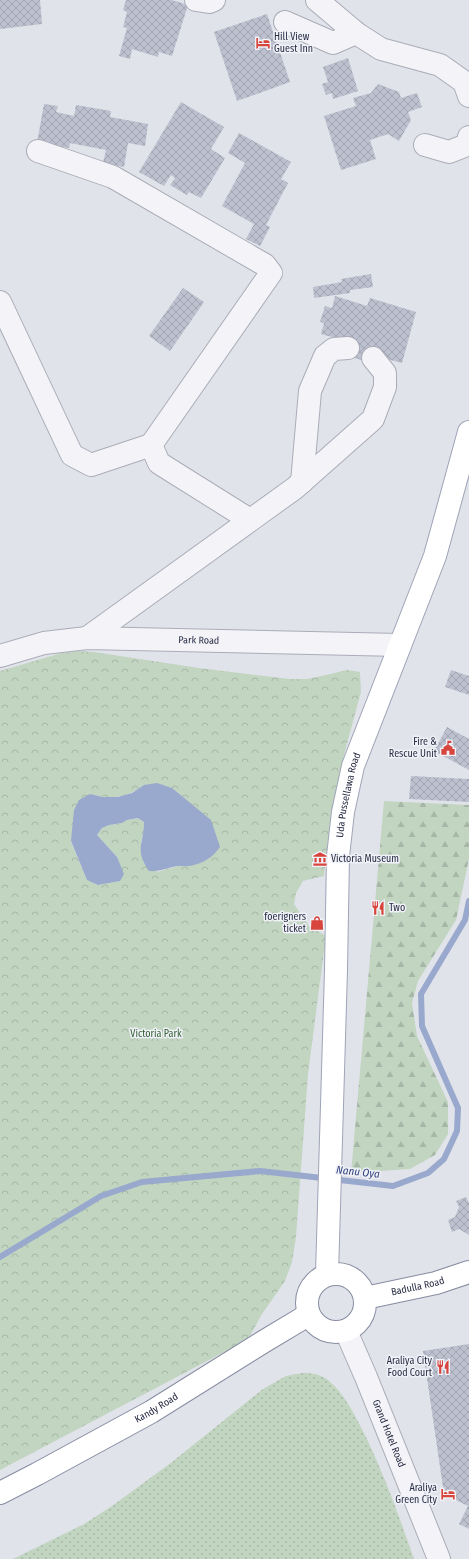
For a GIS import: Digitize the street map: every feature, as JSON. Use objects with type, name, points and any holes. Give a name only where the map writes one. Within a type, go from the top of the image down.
[{"type":"main road","name":"Uda Pussellawa Road","points":[[327,1274],[338,856],[343,812],[353,766],[435,556],[469,432]]},
{"type":"main road","name":"Badulla Road","points":[[365,1298],[436,1283],[469,1272]]},
{"type":"main road","points":[[327,1274],[343,1274],[357,1282],[365,1298],[364,1312],[356,1325],[346,1331],[332,1332],[316,1326],[308,1316],[306,1299],[308,1294],[313,1284],[327,1274]]},
{"type":"main road","name":"Kandy Road","points":[[0,1493],[38,1474],[151,1412],[263,1342],[308,1316]]},
{"type":"street","points":[[196,0],[209,2],[214,0]]},
{"type":"street","points":[[317,0],[356,33],[381,49],[440,65],[464,82],[469,96]]},
{"type":"street","points":[[285,22],[333,42],[356,33]]},
{"type":"street","points":[[425,145],[449,152],[467,145],[469,137]]},
{"type":"street","points":[[0,302],[72,455],[91,465],[151,445],[271,274],[265,265],[113,177],[38,151]]},
{"type":"street","points":[[302,482],[310,391],[325,356],[334,349],[348,348]]},
{"type":"street","points":[[87,638],[302,482],[373,419],[385,387],[385,373],[373,358]]},
{"type":"street","points":[[151,445],[159,463],[250,520]]},
{"type":"street","name":"Park Road","points":[[0,656],[44,643],[87,638],[400,645]]},
{"type":"street","name":"Grand Hotel Road","points":[[346,1331],[369,1384],[439,1559]]},
{"type":"green space","name":"Victoria Park","points":[[76,651],[94,652],[199,668],[290,679],[307,679],[347,670],[360,672],[361,692],[344,755],[330,822],[324,876],[303,881],[296,893],[294,904],[309,926],[326,936],[308,1074],[296,1237],[292,1262],[285,1281],[262,1314],[250,1336],[228,1350],[0,1470],[0,671],[58,654]],"holes":[[[144,785],[172,788],[188,802],[190,866],[178,866],[157,872],[141,842],[144,832],[144,822],[138,818],[109,825],[102,828],[97,835],[117,857],[120,881],[98,885],[87,880],[71,842],[73,827],[90,794],[105,797],[118,797],[131,793]]]},
{"type":"green space","points":[[384,801],[469,805],[469,859],[456,920],[418,981],[412,1003],[417,1036],[448,1102],[448,1134],[435,1155],[410,1169],[351,1173]]},
{"type":"green space","points":[[302,1373],[316,1374],[328,1380],[349,1405],[378,1464],[414,1559],[13,1559],[84,1524],[112,1506],[172,1462],[263,1389],[286,1376]]},
{"type":"water","points":[[157,783],[172,788],[211,820],[220,847],[211,857],[199,864],[149,871],[144,863],[141,851],[144,822],[138,818],[127,820],[122,823],[109,825],[102,828],[97,835],[117,857],[124,874],[120,881],[98,885],[87,880],[71,841],[74,810],[79,800],[90,794],[103,797],[118,797],[132,793],[144,785]]},
{"type":"building","points":[[0,0],[40,0],[42,24],[0,29]]},
{"type":"building","points":[[126,0],[172,0],[188,5],[172,56],[159,52],[158,57],[132,49],[130,59],[119,56],[127,28],[123,27],[127,12],[123,10]]},
{"type":"building","points":[[267,14],[290,82],[237,101],[214,32]]},
{"type":"building","points":[[348,58],[358,91],[333,99],[332,93],[326,95],[322,84],[328,82],[323,67]]},
{"type":"building","points":[[378,84],[399,92],[401,98],[417,93],[422,107],[408,112],[411,120],[399,141],[388,134],[370,140],[376,159],[341,170],[324,116],[356,106],[353,98],[371,93]]},
{"type":"building","points":[[181,102],[224,127],[211,149],[225,158],[201,198],[189,192],[187,195],[170,185],[175,178],[171,175],[164,186],[139,172]]},
{"type":"building","points":[[44,104],[58,106],[56,112],[74,116],[76,105],[111,111],[110,117],[148,124],[145,146],[128,143],[124,167],[103,163],[106,150],[70,143],[69,148],[37,143]]},
{"type":"building","points":[[239,133],[291,162],[281,179],[288,183],[266,225],[270,227],[260,246],[246,239],[254,224],[222,206],[245,163],[228,153]]},
{"type":"building","points":[[371,274],[373,287],[350,290],[350,293],[314,298],[313,287],[342,282],[341,279]]},
{"type":"building","points":[[183,288],[204,302],[170,351],[149,336]]},
{"type":"building","points":[[335,296],[367,306],[370,298],[416,312],[402,363],[368,354],[366,361],[350,357],[354,343],[321,334],[324,323],[320,322],[325,306],[332,308]]},
{"type":"building","points":[[451,670],[469,676],[469,695],[445,687]]},
{"type":"building","points":[[447,727],[469,739],[469,770],[434,751]]},
{"type":"building","points":[[411,776],[469,779],[469,802],[409,799]]},
{"type":"building","points":[[466,1197],[469,1203],[469,1235],[459,1229],[452,1232],[448,1220],[455,1217],[459,1207],[456,1201]]},
{"type":"building","points":[[469,1344],[469,1529],[459,1524],[468,1506],[444,1494],[423,1351]]},
{"type":"waterway","name":"Nanu Oya","points":[[0,1257],[101,1196],[142,1182],[260,1171],[393,1186],[428,1173],[444,1159],[457,1131],[458,1108],[422,1026],[421,994],[465,920],[469,901]]},
{"type":"place","name":"Hill View Guest Inn","points":[[263,43]]},
{"type":"place","name":"Fire & Rescue Unit","points":[[448,748]]},
{"type":"place","name":"Victoria Museum","points":[[320,859]]},
{"type":"place","name":"Two","points":[[378,908]]},
{"type":"place","name":"foerigners ticket","points":[[317,923]]},
{"type":"place","name":"Araliya City Food Court","points":[[443,1367]]},
{"type":"place","name":"Araliya Green City","points":[[448,1494]]}]
